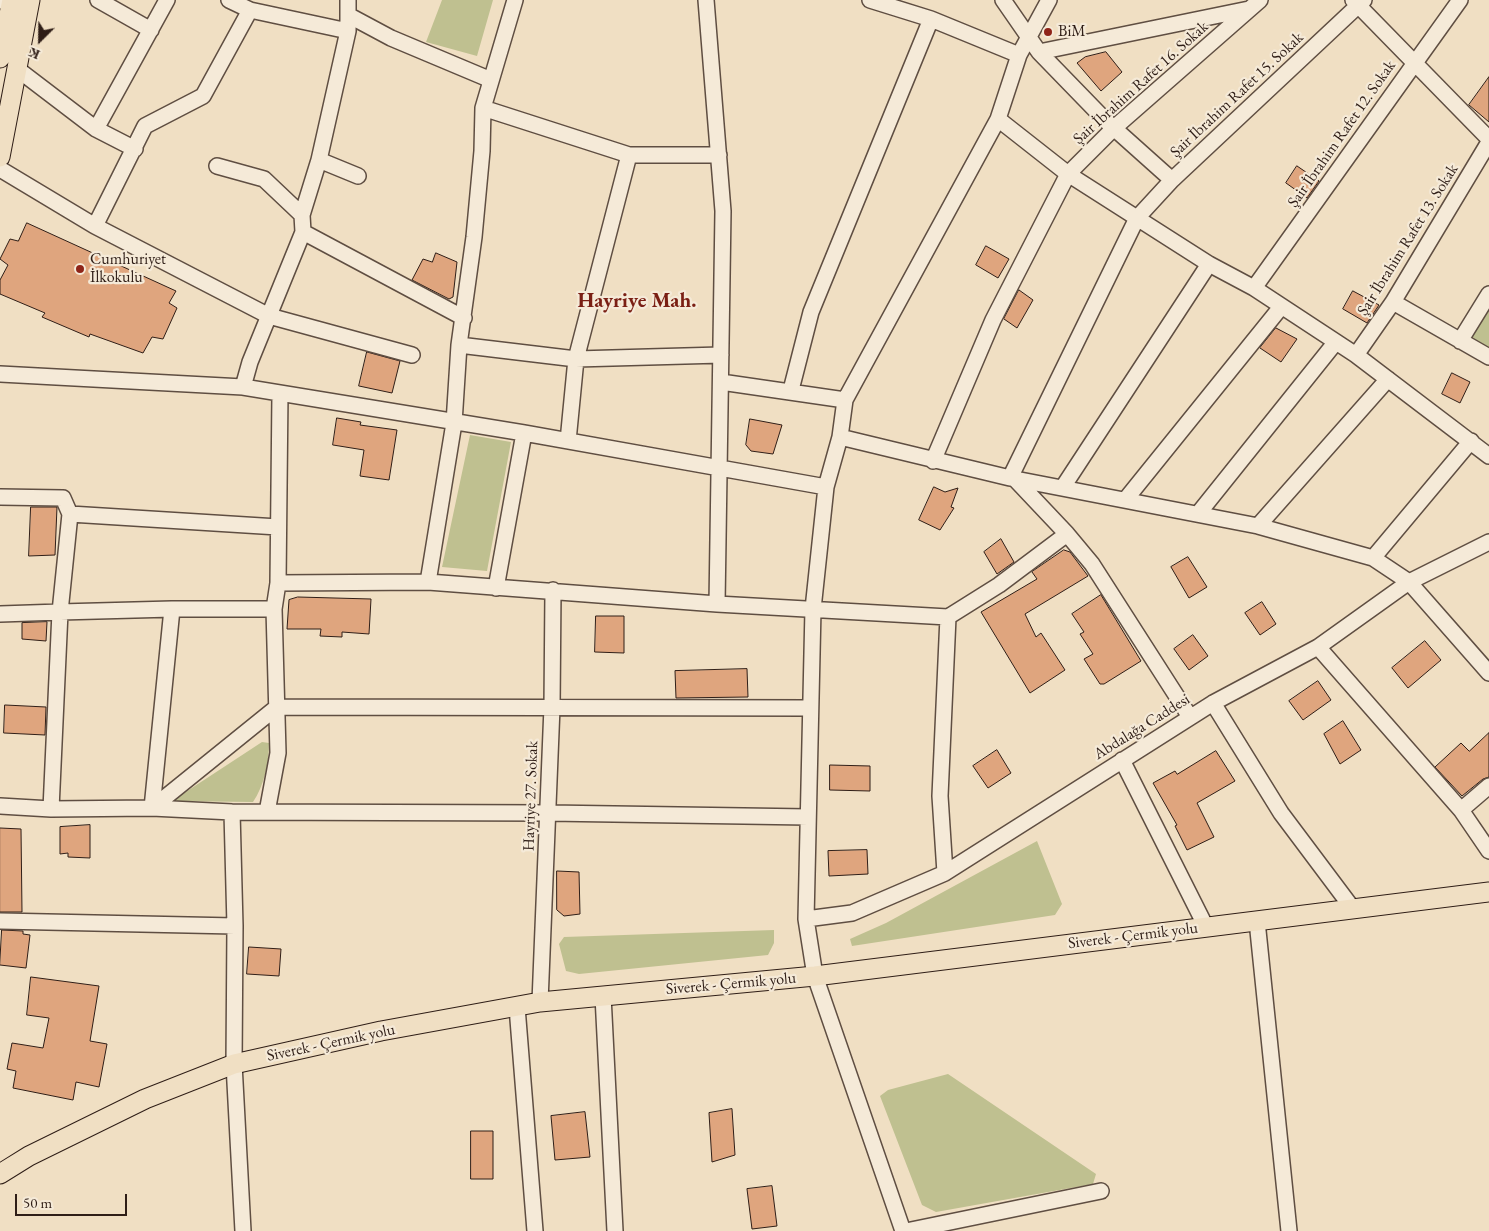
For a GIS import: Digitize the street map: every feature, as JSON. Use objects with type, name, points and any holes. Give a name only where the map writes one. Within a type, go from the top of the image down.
[{"type":"main road","points":[[0,158],[12,0]]},
{"type":"main road","points":[[8,63],[30,0]]},
{"type":"main road","name":"Siverek - Çermik yolu","points":[[0,1174],[29,1156],[145,1099],[234,1064],[381,1031],[540,1002],[814,976],[1489,892]]},
{"type":"street","points":[[98,0],[151,30]]},
{"type":"street","points":[[96,129],[167,0]]},
{"type":"street","points":[[229,0],[250,10],[348,32]]},
{"type":"street","points":[[428,582],[454,423],[459,345],[464,318],[482,151],[483,108],[515,0]]},
{"type":"street","points":[[706,0],[723,211],[716,604]]},
{"type":"street","points":[[870,0],[897,4],[1019,56]]},
{"type":"street","points":[[1003,0],[1039,52],[1114,128],[1172,180]]},
{"type":"street","points":[[1049,0],[1028,36],[1019,56],[998,119],[845,400],[840,437],[826,487],[813,609],[806,919],[814,976],[905,1231],[1101,1191]]},
{"type":"street","name":"Şair İbrahim Rafet 12. Sokak","points":[[1254,288],[1460,0]]},
{"type":"street","points":[[1358,2],[1489,140]]},
{"type":"street","name":"Şair İbrahim Rafet 15. Sokak","points":[[1012,478],[1137,218],[1172,180],[1358,2]]},
{"type":"street","points":[[1039,52],[1255,4]]},
{"type":"street","name":"Şair İbrahim Rafet 16. Sokak","points":[[933,461],[993,320],[1068,174],[1114,128],[1255,4]]},
{"type":"street","points":[[348,7],[391,38],[491,80]]},
{"type":"street","points":[[243,386],[250,362],[302,232],[302,215],[319,160],[348,32],[348,7]]},
{"type":"street","points":[[95,226],[145,126],[203,96],[250,10]]},
{"type":"street","points":[[791,390],[811,312],[931,19]]},
{"type":"street","points":[[8,63],[96,129],[135,149]]},
{"type":"street","points":[[483,108],[629,155],[719,155]]},
{"type":"street","points":[[998,119],[1068,174],[1210,264],[1254,288],[1356,355],[1489,456]]},
{"type":"street","name":"Şair İbrahim Rafet 13. Sokak","points":[[1356,355],[1393,302],[1489,140]]},
{"type":"street","points":[[568,441],[576,359],[629,155]]},
{"type":"street","points":[[319,160],[358,176]]},
{"type":"street","points":[[218,166],[264,179],[302,215]]},
{"type":"street","points":[[0,169],[95,226],[269,316],[412,355]]},
{"type":"street","points":[[302,232],[464,318]]},
{"type":"street","points":[[1063,488],[1210,264]]},
{"type":"street","points":[[1460,341],[1489,294]]},
{"type":"street","points":[[1393,302],[1489,357]]},
{"type":"street","points":[[1126,499],[1281,307]]},
{"type":"street","points":[[1198,514],[1335,343]]},
{"type":"street","points":[[459,345],[576,359],[721,355]]},
{"type":"street","points":[[0,374],[243,386],[454,423],[524,433],[826,487]]},
{"type":"street","points":[[1258,526],[1388,379]]},
{"type":"street","points":[[720,382],[791,390],[845,400]]},
{"type":"street","points":[[267,812],[278,753],[274,609],[278,583],[280,393]]},
{"type":"street","points":[[496,588],[524,433]]},
{"type":"street","points":[[840,437],[933,461],[1012,478],[1258,526],[1372,558],[1409,582],[1489,673]]},
{"type":"street","points":[[1372,558],[1471,441]]},
{"type":"street","points":[[1012,478],[1067,534],[1092,564],[1190,717]]},
{"type":"street","points":[[0,497],[63,498],[70,514],[60,612],[51,809]]},
{"type":"street","points":[[70,514],[278,527]]},
{"type":"street","points":[[278,583],[428,582],[496,588],[553,590],[716,604],[948,617],[999,586],[1067,534]]},
{"type":"street","name":"Abdalağa Caddesi","points":[[806,919],[852,913],[945,873],[1213,703],[1318,648],[1409,582],[1489,542]]},
{"type":"street","name":"Hayriye 27. Sokak","points":[[540,1002],[552,707],[553,590]]},
{"type":"street","points":[[152,808],[172,609]]},
{"type":"street","points":[[0,614],[172,609],[274,609]]},
{"type":"street","points":[[945,873],[940,796],[948,617]]},
{"type":"street","points":[[1318,648],[1461,810],[1489,852]]},
{"type":"street","points":[[1213,703],[1281,812],[1353,908]]},
{"type":"street","points":[[152,808],[277,707],[810,708]]},
{"type":"street","points":[[1122,760],[1206,927]]},
{"type":"street","points":[[1461,810],[1489,786]]},
{"type":"street","points":[[0,806],[51,809],[152,808],[232,812],[548,813],[808,817]]},
{"type":"street","points":[[232,812],[235,926],[234,1064],[242,1231]]},
{"type":"street","points":[[1257,921],[1289,1231]]},
{"type":"street","points":[[0,922],[235,926]]},
{"type":"street","points":[[604,996],[615,1231]]},
{"type":"street","points":[[517,1006],[535,1231]]},
{"type":"green space","points":[[442,0],[493,0],[477,56],[426,42]]},
{"type":"green space","points":[[1489,309],[1489,349],[1470,339]]},
{"type":"green space","points":[[470,435],[511,442],[487,571],[442,567]]},
{"type":"green space","points":[[262,742],[269,743],[268,758],[263,782],[253,802],[172,801]]},
{"type":"green space","points":[[1037,841],[1062,904],[1055,915],[852,946],[850,939],[886,923]]},
{"type":"green space","points":[[774,930],[774,943],[768,955],[579,974],[566,971],[559,944],[564,937]]},
{"type":"green space","points":[[948,1074],[1096,1174],[1093,1184],[936,1212],[922,1205],[880,1096],[888,1090]]},
{"type":"building","points":[[1106,52],[1122,72],[1101,91],[1077,63],[1085,57]]},
{"type":"building","points":[[1489,77],[1489,122],[1469,105]]},
{"type":"building","points":[[1297,166],[1319,181],[1307,198],[1286,183]]},
{"type":"building","points":[[27,223],[176,291],[169,303],[177,308],[163,339],[152,337],[143,353],[90,334],[89,337],[42,317],[45,313],[0,294],[0,280],[8,265],[0,259],[10,239],[18,241]]},
{"type":"building","points":[[986,246],[1009,259],[998,278],[976,265]]},
{"type":"building","points":[[436,253],[457,262],[453,297],[449,299],[412,280],[423,259],[432,262]]},
{"type":"building","points":[[1019,290],[1033,300],[1017,328],[1004,319]]},
{"type":"building","points":[[1353,291],[1379,305],[1367,323],[1343,309]]},
{"type":"building","points":[[1276,328],[1297,339],[1281,362],[1260,348]]},
{"type":"building","points":[[367,352],[400,361],[392,393],[359,386]]},
{"type":"building","points":[[1452,373],[1470,382],[1460,403],[1442,394]]},
{"type":"building","points":[[337,418],[361,422],[360,425],[397,430],[389,480],[360,476],[364,450],[333,445]]},
{"type":"building","points":[[750,419],[782,425],[773,454],[751,451],[746,445]]},
{"type":"building","points":[[934,487],[945,492],[958,488],[951,507],[954,508],[940,530],[919,520]]},
{"type":"building","points":[[31,507],[57,507],[55,555],[29,556]]},
{"type":"building","points":[[1001,539],[1014,562],[997,574],[984,552]]},
{"type":"building","points":[[1064,550],[1070,552],[1088,576],[1025,614],[1036,637],[1041,633],[1065,670],[1030,693],[981,612],[1037,579],[1032,572]]},
{"type":"building","points":[[1188,557],[1207,587],[1189,598],[1171,567]]},
{"type":"building","points":[[1101,595],[1141,661],[1104,684],[1100,684],[1084,659],[1093,654],[1080,634],[1084,632],[1072,614]]},
{"type":"building","points":[[298,597],[371,599],[369,634],[342,632],[342,637],[320,636],[321,629],[287,629],[289,600]]},
{"type":"building","points":[[1262,602],[1276,624],[1260,635],[1245,613]]},
{"type":"building","points":[[596,616],[624,616],[624,653],[595,652]]},
{"type":"building","points":[[47,622],[46,641],[22,639],[22,623]]},
{"type":"building","points":[[1193,635],[1208,656],[1189,670],[1174,649]]},
{"type":"building","points":[[1425,641],[1441,660],[1408,688],[1392,668]]},
{"type":"building","points":[[747,669],[748,697],[676,698],[675,671]]},
{"type":"building","points":[[1318,681],[1331,700],[1303,720],[1289,701]]},
{"type":"building","points":[[5,705],[46,707],[45,735],[4,733]]},
{"type":"building","points":[[1343,721],[1361,750],[1340,764],[1324,734]]},
{"type":"building","points":[[1489,733],[1489,777],[1483,779],[1462,796],[1435,767],[1461,743],[1469,751]]},
{"type":"building","points":[[997,750],[1011,773],[988,788],[973,766]]},
{"type":"building","points":[[1216,751],[1235,781],[1197,803],[1214,837],[1187,850],[1175,826],[1177,825],[1153,783],[1175,771],[1177,774]]},
{"type":"building","points":[[830,765],[870,766],[870,791],[830,790]]},
{"type":"building","points":[[90,825],[90,858],[68,857],[68,853],[60,854],[60,827]]},
{"type":"building","points":[[0,828],[21,829],[22,912],[0,912]]},
{"type":"building","points":[[867,850],[868,874],[829,876],[828,851]]},
{"type":"building","points":[[557,871],[579,872],[580,914],[564,916],[557,910]]},
{"type":"building","points":[[2,930],[23,931],[23,934],[30,935],[26,968],[0,965]]},
{"type":"building","points":[[249,947],[281,949],[279,976],[247,974]]},
{"type":"building","points":[[31,977],[99,986],[90,1041],[107,1044],[99,1087],[76,1082],[73,1100],[13,1088],[16,1071],[7,1069],[12,1043],[43,1048],[49,1018],[27,1015]]},
{"type":"building","points":[[732,1109],[735,1155],[712,1162],[709,1113]]},
{"type":"building","points":[[585,1112],[590,1157],[555,1160],[551,1116]]},
{"type":"building","points":[[471,1131],[493,1131],[493,1179],[471,1179]]},
{"type":"building","points":[[772,1186],[777,1226],[752,1229],[747,1189]]},
{"type":"place","name":"BiM","points":[[1048,32]]},
{"type":"place","name":"Cumhuriyet İlkokulu","points":[[80,269]]},
{"type":"district","name":"Hayriye Mah.","points":[[637,301]]}]
